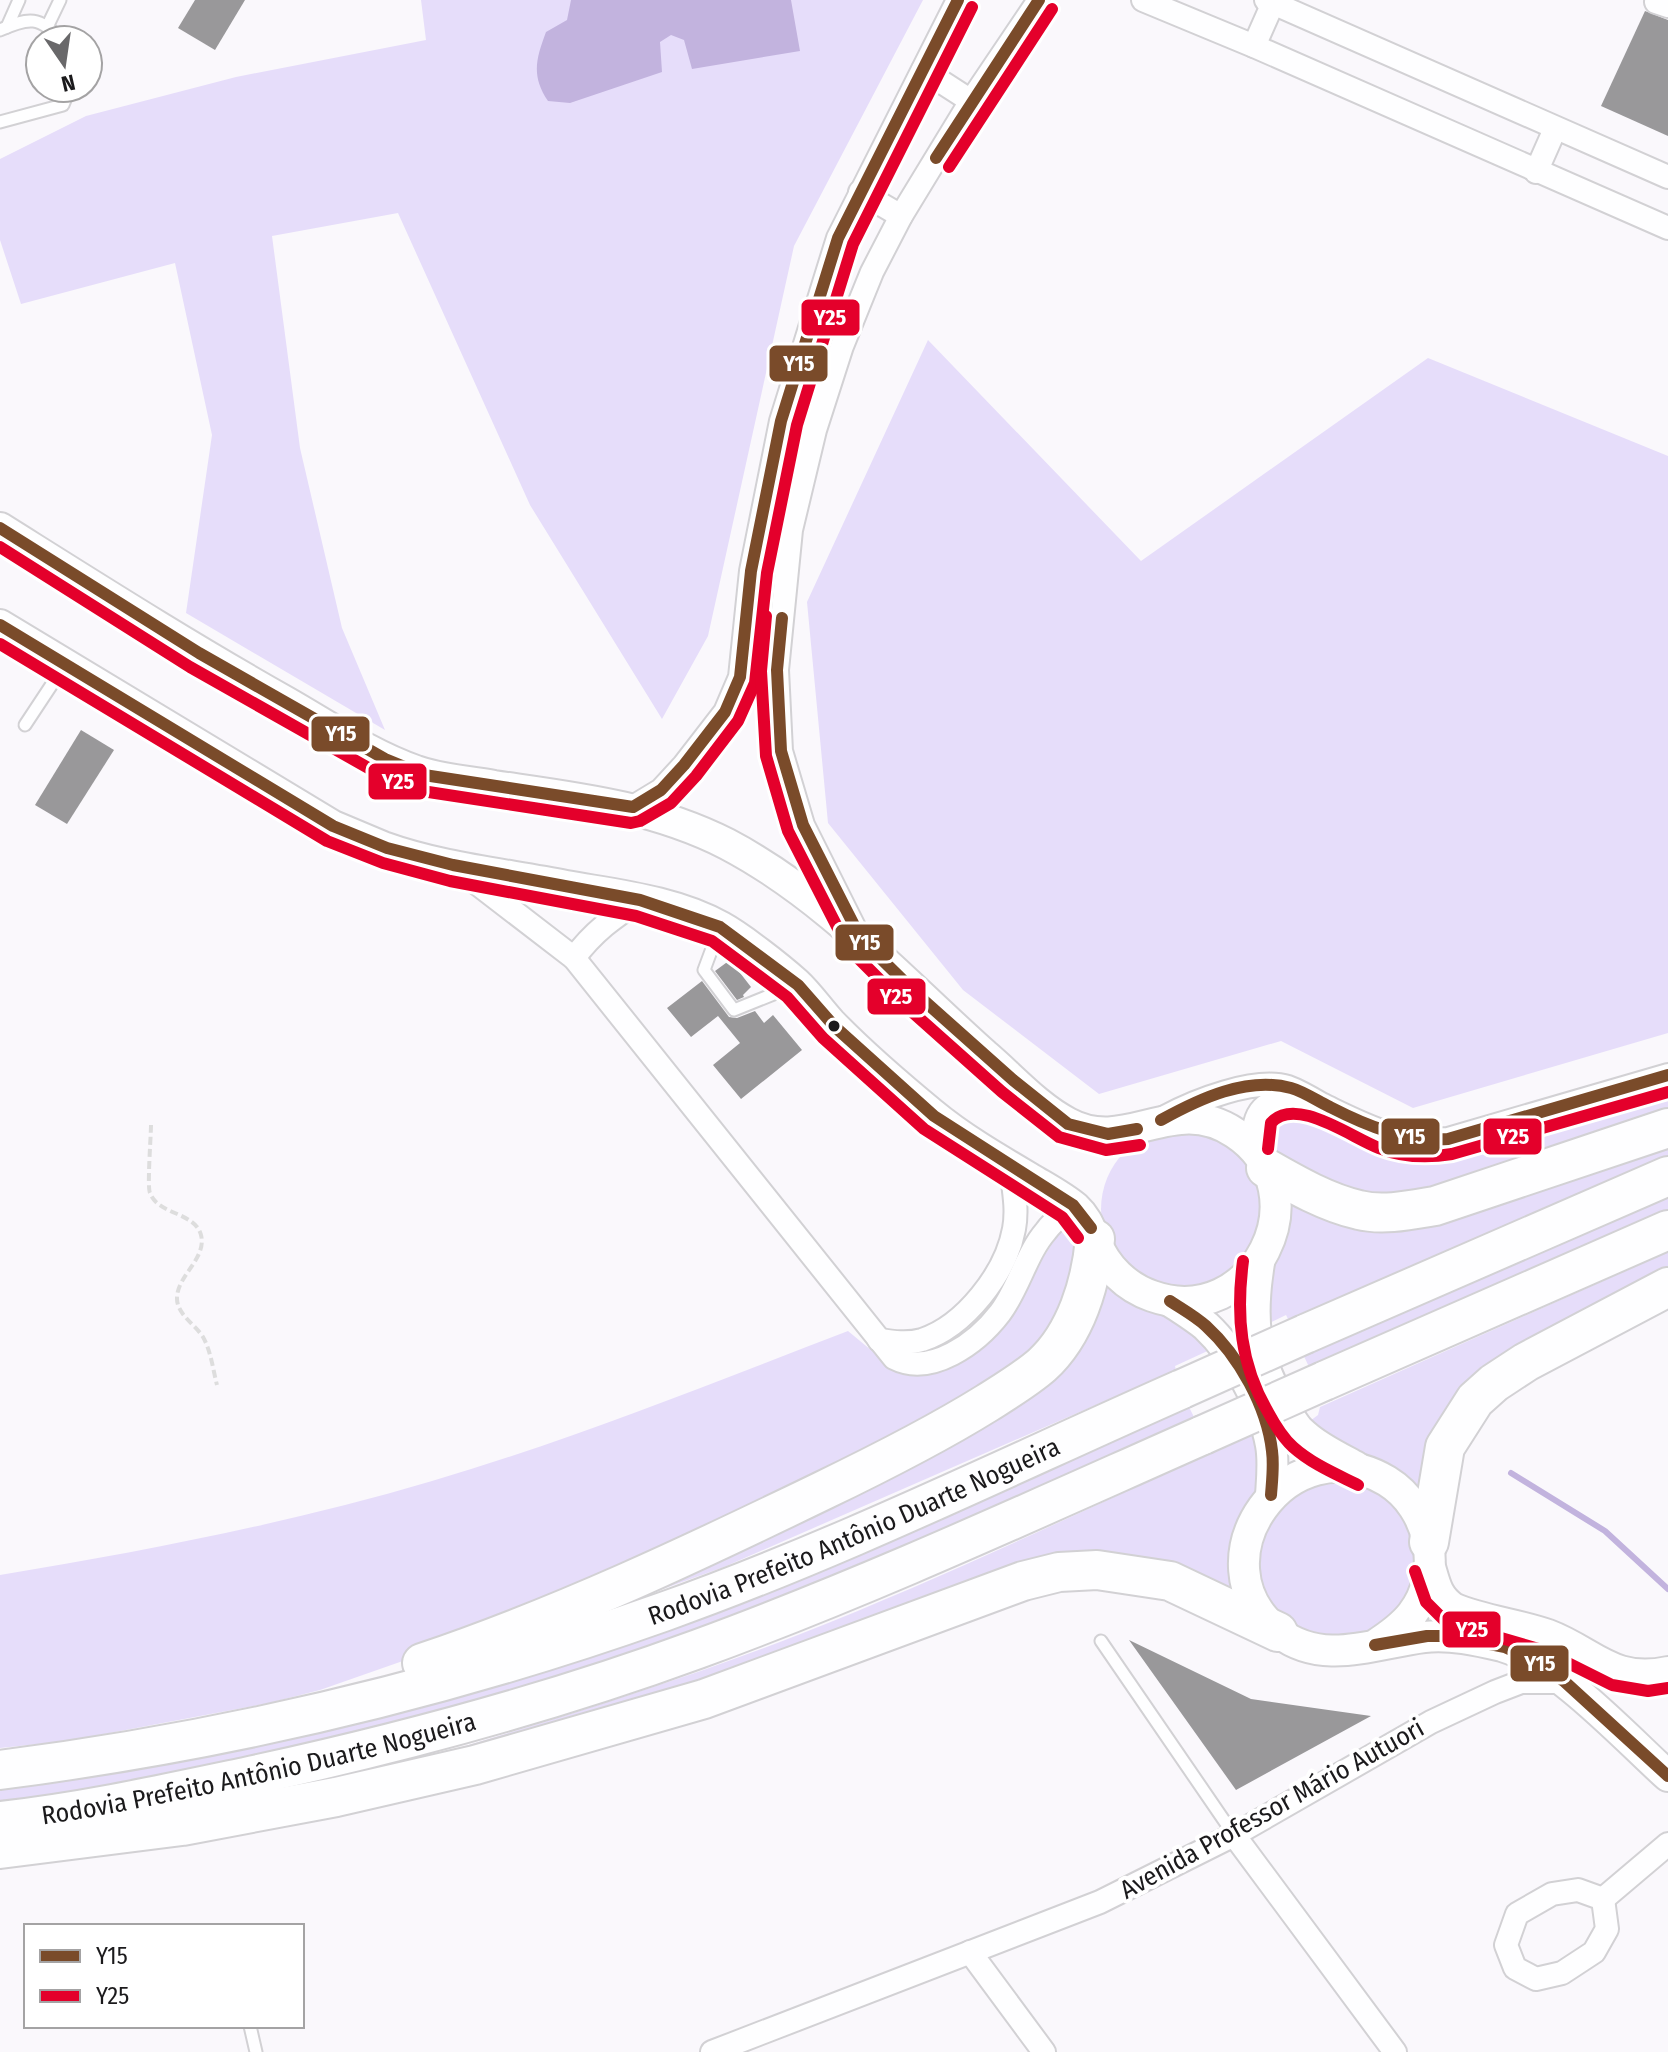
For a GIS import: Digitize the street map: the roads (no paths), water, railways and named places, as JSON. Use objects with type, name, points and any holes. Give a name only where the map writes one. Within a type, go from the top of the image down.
[{"type":"highway","points":[[1259,1158],[1307,1189],[1359,1211],[1385,1213],[1435,1206],[1668,1128]]},
{"type":"highway","name":"Rodovia Prefeito Antônio Duarte Nogueira","points":[[0,1770],[147,1748],[414,1691],[536,1655],[650,1616],[843,1539],[1668,1176]]},
{"type":"highway","points":[[147,1748],[364,1683],[454,1653],[555,1613],[744,1529],[887,1460],[969,1415],[1043,1364],[1062,1341],[1087,1290],[1092,1269],[1086,1224]]},
{"type":"highway","name":"Rodovia Prefeito Antônio Duarte Nogueira","points":[[0,1821],[157,1795],[333,1758],[457,1726],[698,1649],[892,1572],[1668,1230]]},
{"type":"highway","points":[[1430,1554],[1445,1447],[1475,1400],[1526,1362],[1668,1287]]},
{"type":"highway","points":[[0,1849],[182,1826],[336,1797],[475,1765],[704,1699],[1023,1581],[1059,1572],[1097,1570],[1170,1581],[1278,1632]]},
{"type":"street","points":[[633,807],[661,790],[684,765],[725,712],[740,677],[751,571],[781,421],[838,238],[958,0]]},
{"type":"street","points":[[861,939],[826,876],[803,825],[781,751],[777,670],[791,530],[815,430],[860,302],[901,216],[971,101],[1039,0]]},
{"type":"street","points":[[1143,0],[1668,228]]},
{"type":"street","points":[[1254,46],[1270,1],[1668,177]]},
{"type":"street","points":[[923,70],[971,101]]},
{"type":"street","points":[[1536,172],[1555,129]]},
{"type":"street","points":[[860,192],[901,216]]},
{"type":"street","points":[[0,528],[199,653],[385,759],[424,775],[633,807],[720,841],[780,874],[861,939],[921,998],[1068,1124],[1108,1134],[1186,1117],[1210,1121],[1233,1131],[1259,1158],[1274,1191],[1276,1216],[1270,1241],[1259,1263],[1253,1326],[1258,1354],[1272,1387],[1297,1428],[1320,1448],[1387,1482],[1407,1498],[1421,1519],[1437,1590],[1443,1601],[1453,1608],[1552,1637],[1589,1659],[1620,1671],[1651,1676],[1668,1672]]},
{"type":"street","points":[[3,635],[64,665],[333,826],[387,848],[453,865],[640,900],[720,927],[798,985],[834,1026],[934,1116],[1011,1167],[1086,1224],[1106,1262],[1123,1281],[1145,1294],[1170,1301],[1195,1301],[1220,1295],[1241,1281],[1259,1263]]},
{"type":"street","points":[[453,865],[574,958],[894,1358],[918,1365],[936,1362],[960,1348],[1000,1313],[1045,1231],[1086,1224]]},
{"type":"street","points":[[574,958],[589,937],[608,920],[640,900]]},
{"type":"street","points":[[1149,1124],[1189,1103],[1267,1085],[1287,1087],[1386,1134],[1423,1141],[1448,1139],[1668,1075]]},
{"type":"street","points":[[1259,1158],[1256,1116],[1265,1105],[1278,1099],[1306,1096]]},
{"type":"street","points":[[879,1340],[919,1341],[939,1333],[977,1301],[992,1281],[1009,1247],[1014,1229],[1016,1207],[1011,1167]]},
{"type":"street","points":[[1170,1301],[1203,1324],[1220,1341],[1249,1389],[1271,1448],[1271,1495]]},
{"type":"street","points":[[1365,1471],[1340,1467],[1315,1470],[1291,1479],[1271,1495],[1256,1516],[1247,1539],[1244,1565],[1249,1590],[1261,1613],[1278,1632],[1300,1645],[1325,1652],[1350,1651],[1427,1636],[1469,1639],[1505,1647],[1539,1663],[1565,1682],[1668,1776]]},
{"type":"street","points":[[1375,1645],[1396,1631],[1413,1613],[1425,1591],[1430,1554]]},
{"type":"street","name":"Avenida Professor Mário Autuori","points":[[712,2052],[1100,1902],[1234,1835],[1431,1722],[1482,1698],[1521,1682],[1565,1682]]},
{"type":"street","points":[[1234,1835],[1395,2052]]},
{"type":"street","points":[[1603,1899],[1668,1844]]},
{"type":"street","points":[[1578,1890],[1603,1899],[1607,1929],[1594,1952],[1562,1973],[1536,1979],[1515,1968],[1506,1945],[1517,1914],[1552,1894],[1578,1890]]},
{"type":"street","points":[[970,1952],[1044,2052]]},
{"type":"lane","points":[[3,29],[19,0]]},
{"type":"lane","points":[[48,24],[60,0]]},
{"type":"lane","points":[[3,29],[31,20],[45,24]]},
{"type":"lane","points":[[0,122],[63,104]]},
{"type":"lane","points":[[25,725],[64,665]]},
{"type":"lane","points":[[720,927],[704,970],[734,1010],[798,985]]},
{"type":"lane","points":[[1101,1641],[1234,1835]]},
{"type":"lane","points":[[250,2028],[256,2052]]},
{"type":"waterway","points":[[1511,1473],[1605,1531],[1668,1589]]}]
